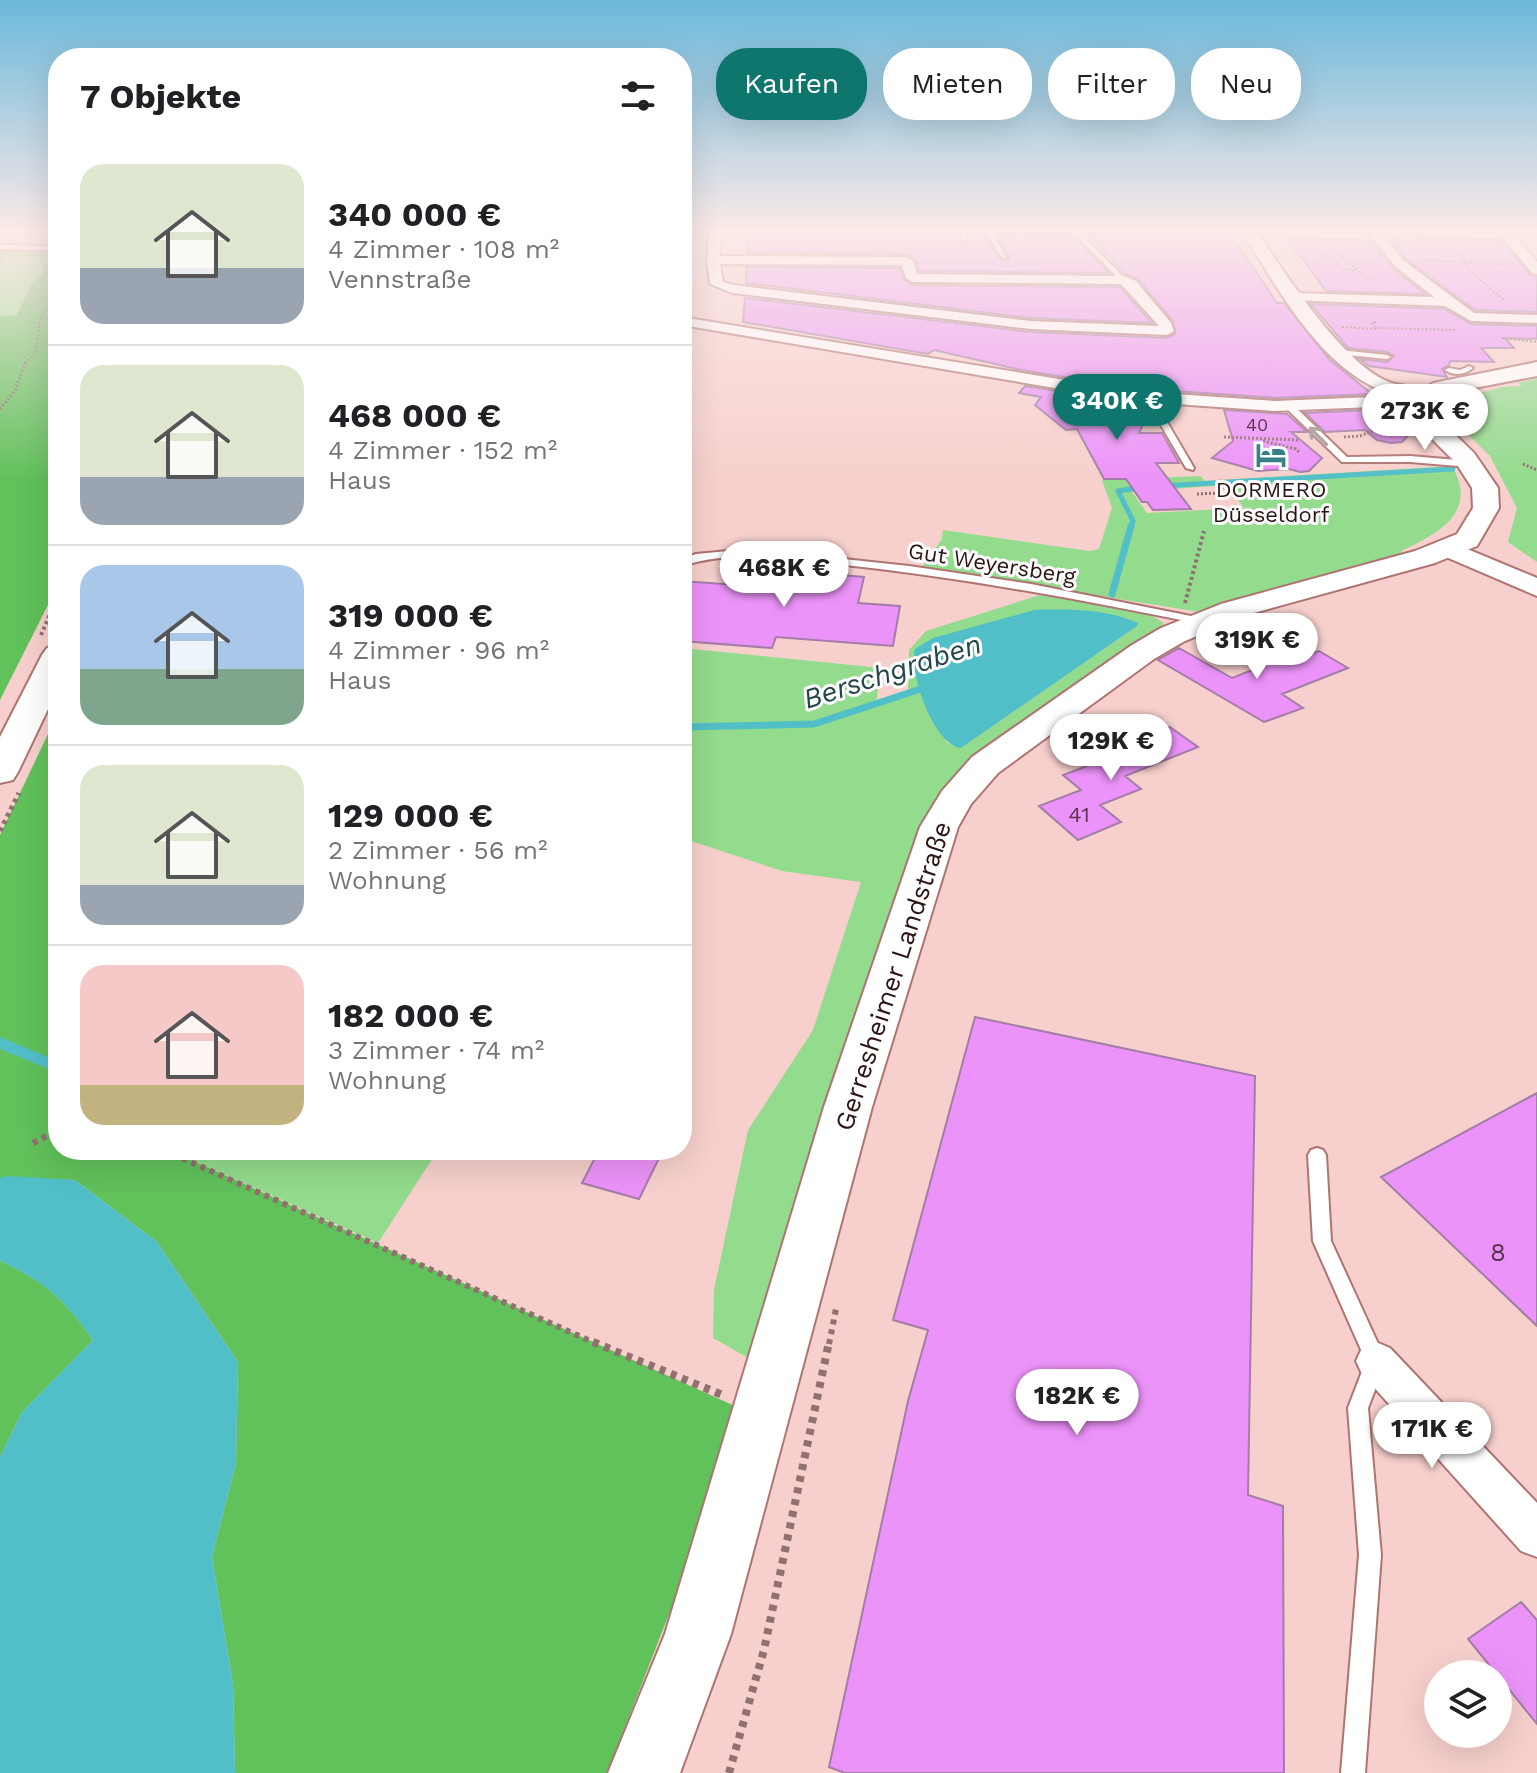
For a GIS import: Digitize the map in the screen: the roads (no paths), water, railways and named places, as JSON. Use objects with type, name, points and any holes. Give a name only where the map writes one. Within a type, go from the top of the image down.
[{"type":"main road","points":[[1458,544],[1478,526],[1487,501],[1481,480],[1435,392],[1537,369]]},
{"type":"main road","name":"Gerresheimer Landstraße","points":[[644,1773],[698,1634],[848,1107],[939,827],[962,790],[985,765],[1191,618],[1258,602],[1458,544]]},
{"type":"main road","points":[[0,772],[48,675]]},
{"type":"street","points":[[946,315],[1031,325],[1167,331],[1157,315]]},
{"type":"street","points":[[1305,315],[1353,355],[1384,375],[1435,392]]},
{"type":"street","points":[[1468,315],[1532,319]]},
{"type":"street","points":[[692,323],[1149,398],[1279,404],[1384,375],[1435,392]]},
{"type":"street","points":[[1458,544],[1537,577]]},
{"type":"street","points":[[1458,544],[1537,588]]},
{"type":"street","points":[[1376,1361],[1537,1535]]},
{"type":"lane","points":[[1353,355],[1384,375]]},
{"type":"lane","points":[[1435,392],[1465,370]]},
{"type":"lane","points":[[1149,398],[1190,468]]},
{"type":"lane","points":[[1279,404],[1345,460],[1410,459],[1470,464]]},
{"type":"lane","name":"Gut Weyersberg","points":[[692,559],[750,552],[955,576],[1191,618]]},
{"type":"lane","points":[[1317,1155],[1322,1241],[1376,1361],[1358,1408],[1370,1555],[1353,1773]]},
{"type":"water","points":[[1034,610],[1100,612],[1138,623],[961,748],[951,744],[941,734],[925,706],[916,674],[915,649],[933,638]]},
{"type":"water","points":[[0,1178],[75,1180],[157,1242],[238,1362],[236,1463],[212,1557],[233,1684],[235,1773],[0,1773],[0,1457],[22,1412],[93,1340],[73,1313],[52,1293],[29,1276],[0,1261]]},
{"type":"waterway","name":"Berschgraben","points":[[1161,486],[1453,469]]},
{"type":"waterway","name":"Berschgraben","points":[[1131,528],[1133,521],[1118,491],[1143,487]]},
{"type":"waterway","name":"Berschgraben","points":[[1112,594],[1131,526]]},
{"type":"waterway","name":"Berschgraben","points":[[692,727],[814,724],[930,686]]},
{"type":"waterway","name":"Berschgraben","points":[[0,1043],[48,1063]]},
{"type":"place","name":"DORMERO Düsseldorf","points":[[1271,455]]}]
